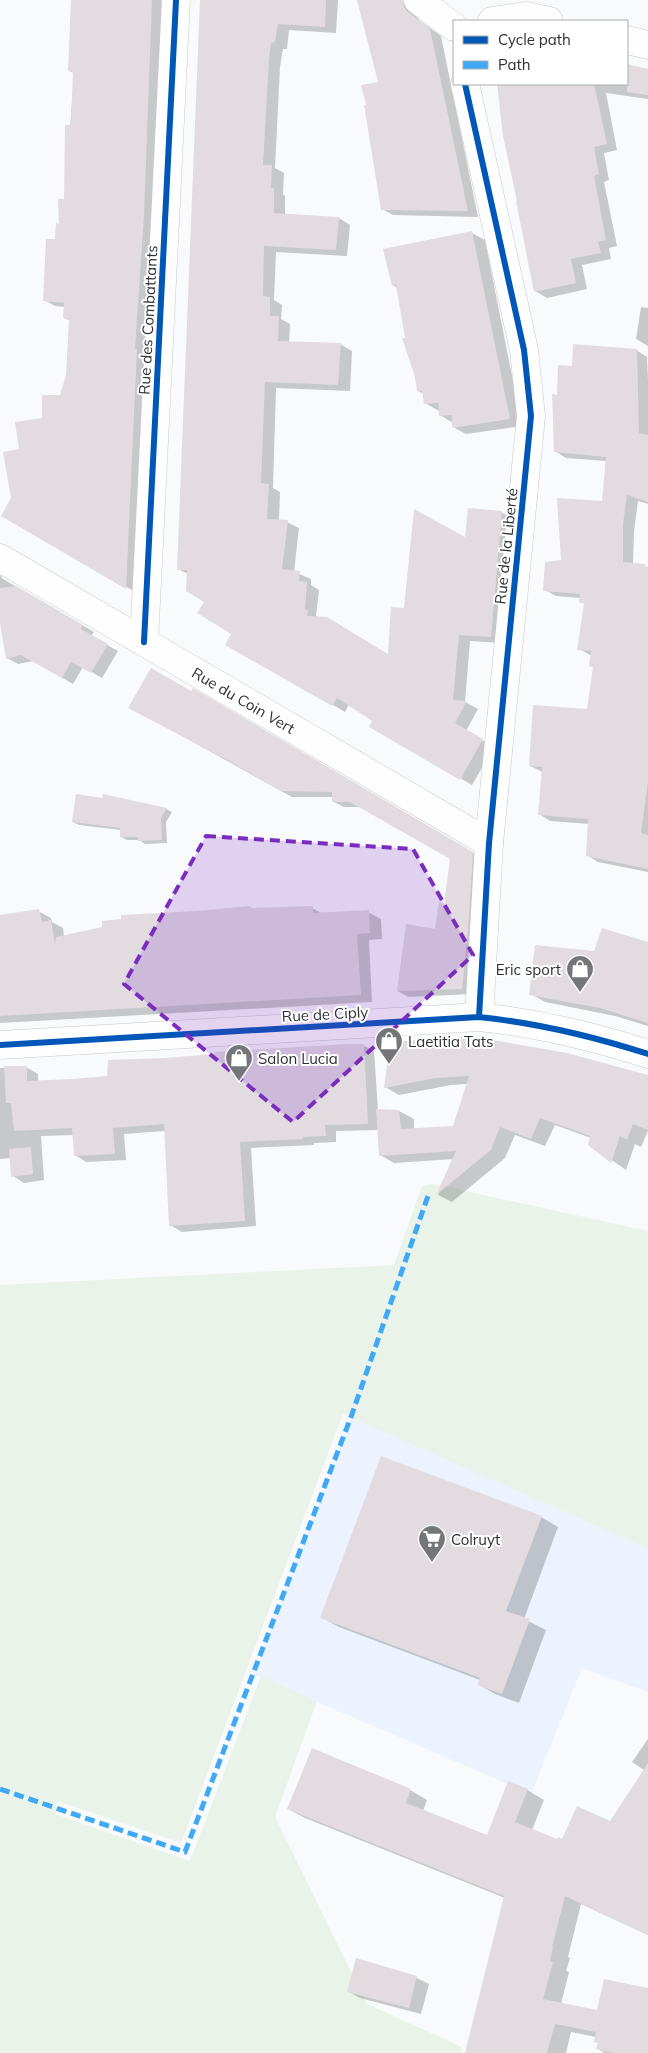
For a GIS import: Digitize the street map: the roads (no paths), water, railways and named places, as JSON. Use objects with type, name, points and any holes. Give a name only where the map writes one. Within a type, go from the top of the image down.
[{"type":"street","name":"Rue des Combattants","points":[[144,642],[176,0]]},
{"type":"street","points":[[418,0],[453,28]]},
{"type":"street","points":[[497,20],[534,12]]},
{"type":"street","points":[[628,40],[648,45]]},
{"type":"street","name":"Rue de la Liberté","points":[[466,85],[524,350],[531,416],[489,843],[479,1017]]},
{"type":"street","name":"Rue du Coin Vert","points":[[0,558],[489,843]]},
{"type":"street","name":"Rue de Ciply","points":[[0,1046],[479,1017],[567,1030],[648,1054]]},
{"type":"place","name":"Eric sport","points":[[580,993]]},
{"type":"place","name":"Laetitia Tats","points":[[389,1065]]},
{"type":"place","name":"Salon Lucia","points":[[239,1082]]},
{"type":"place","name":"Colruyt","points":[[432,1563]]}]
